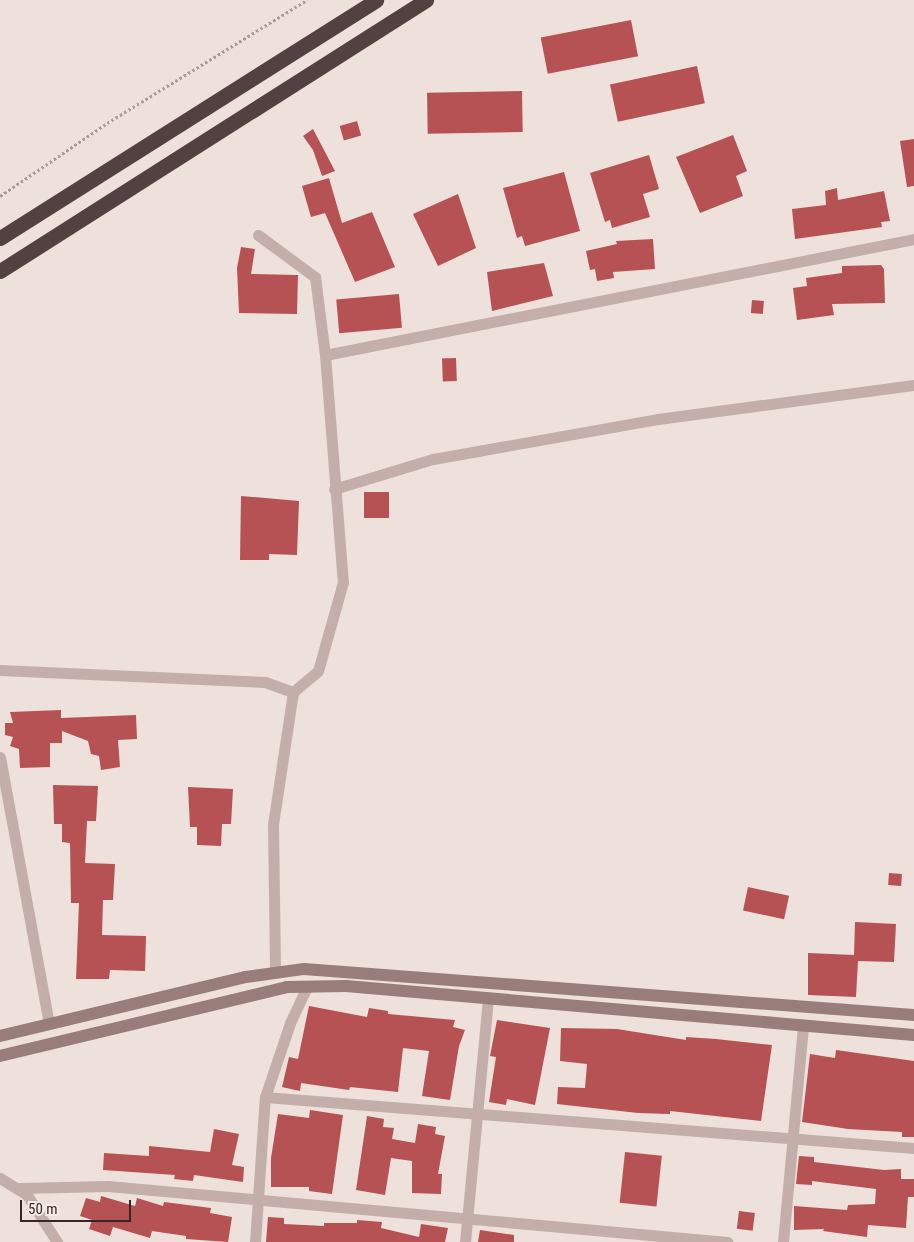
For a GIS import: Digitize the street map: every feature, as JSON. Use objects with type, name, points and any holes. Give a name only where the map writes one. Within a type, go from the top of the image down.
[{"type":"highway","points":[[0,238],[376,0]]},
{"type":"highway","points":[[0,271],[426,0]]},
{"type":"street","points":[[258,235],[315,278],[325,355],[334,489],[343,582],[318,671],[293,692],[272,824],[275,972]]},
{"type":"street","points":[[325,355],[914,239]]},
{"type":"street","points":[[334,489],[434,459],[473,452],[658,419],[914,385]]},
{"type":"street","points":[[0,670],[265,682],[293,692]]},
{"type":"street","points":[[0,757],[49,1024]]},
{"type":"street","points":[[0,1036],[275,972],[334,969],[914,1015]]},
{"type":"street","points":[[0,1056],[288,987],[346,986],[488,1000],[914,1035]]},
{"type":"street","points":[[255,1242],[256,1201],[265,1097],[290,1024],[308,987]]},
{"type":"street","points":[[465,1242],[488,1000]]},
{"type":"street","points":[[783,1242],[791,1138],[803,1026]]},
{"type":"street","points":[[265,1097],[914,1148]]},
{"type":"street","points":[[0,1178],[19,1188],[27,1195],[57,1242]]},
{"type":"street","points":[[19,1188],[108,1186],[256,1201],[467,1216],[727,1242]]},
{"type":"path","points":[[0,196],[107,123],[307,0]]},
{"type":"building","points":[[631,20],[638,56],[548,74],[541,38]]},
{"type":"building","points":[[697,66],[705,103],[618,122],[610,85]]},
{"type":"building","points":[[522,91],[523,132],[428,134],[427,93]]},
{"type":"building","points":[[357,121],[361,135],[344,140],[340,126]]},
{"type":"building","points":[[313,129],[335,171],[322,176],[313,150],[303,136]]},
{"type":"building","points":[[733,135],[747,171],[736,176],[743,196],[700,213],[676,157]]},
{"type":"building","points":[[914,139],[914,186],[907,187],[900,141]]},
{"type":"building","points":[[649,155],[659,189],[643,194],[650,217],[612,228],[610,220],[605,222],[590,173]]},
{"type":"building","points":[[564,172],[580,231],[525,246],[522,236],[517,238],[503,188]]},
{"type":"building","points":[[329,178],[342,223],[372,212],[395,267],[355,282],[325,213],[311,217],[302,186]]},
{"type":"building","points":[[837,188],[838,200],[884,191],[890,221],[881,222],[882,227],[795,239],[792,209],[826,205],[825,191]]},
{"type":"building","points":[[458,194],[476,248],[438,266],[413,214]]},
{"type":"building","points":[[653,239],[655,269],[613,272],[614,278],[597,281],[595,269],[590,270],[586,251],[617,244],[616,241]]},
{"type":"building","points":[[241,247],[255,249],[251,274],[298,275],[297,314],[239,313],[237,268]]},
{"type":"building","points":[[544,263],[553,296],[492,311],[487,272]]},
{"type":"building","points":[[881,265],[884,269],[885,303],[832,304],[834,315],[797,320],[793,288],[807,286],[806,278],[842,273],[842,266]]},
{"type":"building","points":[[399,294],[402,328],[339,333],[336,299]]},
{"type":"building","points":[[752,300],[764,301],[763,314],[751,313]]},
{"type":"building","points":[[442,358],[456,358],[457,381],[443,381]]},
{"type":"building","points":[[364,492],[389,492],[389,518],[364,518]]},
{"type":"building","points":[[241,496],[299,501],[297,555],[269,554],[269,560],[240,560]]},
{"type":"building","points":[[61,710],[61,718],[136,715],[137,739],[118,740],[120,767],[101,770],[99,756],[91,754],[88,741],[62,731],[62,743],[50,743],[50,767],[20,768],[19,749],[10,746],[13,737],[5,735],[5,723],[13,723],[10,712]]},
{"type":"building","points":[[53,785],[98,786],[96,821],[87,821],[85,863],[115,864],[113,900],[103,900],[102,935],[146,936],[145,971],[110,970],[109,979],[76,979],[79,903],[71,903],[70,843],[62,842],[62,824],[54,824]]},
{"type":"building","points":[[188,787],[233,789],[231,824],[222,824],[221,846],[197,845],[197,827],[190,827]]},
{"type":"building","points":[[889,873],[902,874],[901,886],[888,885]]},
{"type":"building","points":[[748,887],[789,896],[784,919],[743,910]]},
{"type":"building","points":[[855,922],[896,924],[894,962],[858,961],[856,997],[808,995],[808,953],[854,955]]},
{"type":"building","points":[[309,1006],[367,1017],[369,1008],[388,1011],[388,1014],[455,1020],[453,1027],[465,1030],[459,1046],[450,1100],[422,1096],[429,1051],[403,1048],[398,1092],[350,1087],[349,1090],[301,1083],[300,1091],[282,1087],[289,1057],[298,1059]]},
{"type":"building","points":[[497,1020],[550,1028],[535,1105],[507,1099],[506,1105],[489,1102],[496,1057],[490,1056]]},
{"type":"building","points":[[561,1028],[617,1029],[686,1040],[686,1037],[772,1045],[761,1121],[670,1111],[670,1114],[638,1113],[557,1104],[558,1087],[585,1088],[587,1064],[560,1061]]},
{"type":"building","points":[[836,1050],[914,1061],[914,1137],[902,1137],[902,1132],[848,1129],[802,1122],[810,1054],[835,1058]]},
{"type":"building","points":[[310,1110],[343,1115],[332,1194],[309,1191],[309,1187],[271,1187],[271,1158],[278,1114],[309,1118]]},
{"type":"building","points":[[367,1116],[384,1119],[383,1127],[394,1128],[392,1139],[415,1143],[418,1124],[436,1127],[435,1134],[445,1136],[438,1174],[442,1174],[441,1194],[412,1193],[412,1161],[391,1158],[385,1195],[356,1190]]},
{"type":"building","points":[[214,1129],[239,1134],[232,1165],[244,1167],[243,1182],[194,1175],[193,1181],[174,1179],[175,1175],[103,1170],[104,1153],[149,1156],[149,1146],[210,1152]]},
{"type":"building","points":[[625,1152],[662,1156],[656,1207],[620,1203]]},
{"type":"building","points":[[799,1156],[814,1157],[814,1162],[884,1170],[901,1169],[901,1179],[914,1179],[914,1197],[908,1197],[906,1228],[868,1225],[867,1237],[823,1231],[824,1229],[794,1230],[794,1206],[847,1210],[848,1205],[875,1204],[876,1189],[812,1181],[812,1185],[796,1184]]},
{"type":"building","points":[[101,1196],[135,1206],[137,1198],[163,1206],[164,1202],[211,1208],[210,1213],[232,1217],[228,1242],[186,1239],[186,1236],[152,1231],[150,1238],[113,1227],[110,1236],[89,1229],[92,1220],[80,1216],[86,1198],[100,1202]]},
{"type":"building","points":[[739,1211],[755,1213],[753,1231],[737,1229]]},
{"type":"building","points":[[268,1217],[284,1218],[284,1224],[324,1226],[324,1223],[357,1223],[357,1220],[382,1222],[381,1228],[419,1237],[421,1224],[448,1228],[445,1242],[266,1242]]},
{"type":"building","points":[[480,1230],[514,1235],[514,1242],[478,1242]]}]
